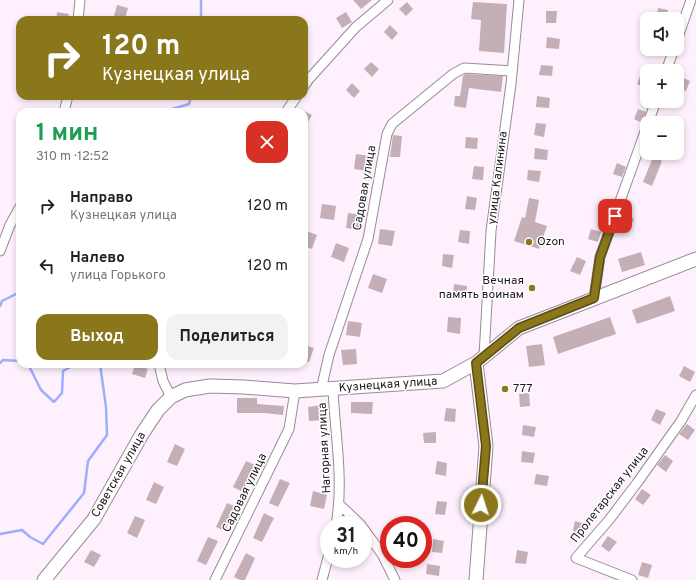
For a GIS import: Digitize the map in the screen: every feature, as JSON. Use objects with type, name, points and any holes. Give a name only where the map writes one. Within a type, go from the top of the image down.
[{"type":"main road","name":"Кузнецкая улица","points":[[172,398],[186,390],[210,386],[295,390],[443,381],[480,359],[519,328],[696,259]]},
{"type":"main road","name":"улица Калинина","points":[[476,580],[486,446],[480,359]]},
{"type":"main road","name":"Советская улица","points":[[44,580],[94,519],[142,434],[158,410],[172,398]]},
{"type":"street","points":[[78,16],[80,0]]},
{"type":"street","points":[[308,80],[356,27],[388,0]]},
{"type":"street","name":"улица Калинина","points":[[480,359],[491,231],[512,71],[519,0]]},
{"type":"street","points":[[684,20],[691,0]]},
{"type":"street","name":"Садовая улица","points":[[327,389],[329,355],[368,239],[387,134],[392,124],[453,74],[464,68],[512,71]]},
{"type":"street","points":[[594,298],[600,257],[640,146]]},
{"type":"street","points":[[0,251],[10,225],[16,215]]},
{"type":"street","points":[[160,368],[163,381],[172,398]]},
{"type":"street","name":"Нагорная улица","points":[[327,389],[335,422],[340,465],[340,505],[338,516]]},
{"type":"street","name":"Садовая улица","points":[[215,580],[289,429],[295,390]]},
{"type":"street","name":"Пролетарская улица","points":[[632,580],[576,558],[637,483],[681,421],[696,395]]},
{"type":"street","name":"Нагорная улица","points":[[340,505],[352,516]]},
{"type":"street","points":[[372,540],[382,554],[395,580]]},
{"type":"street","points":[[322,580],[325,568]]},
{"type":"building","points":[[353,0],[372,0],[361,9]]},
{"type":"building","points":[[407,2],[413,9],[406,16],[399,9]]},
{"type":"building","points":[[473,2],[507,4],[504,53],[479,51],[481,20],[471,19]]},
{"type":"building","points":[[117,5],[128,8],[126,16],[114,16]]},
{"type":"building","points":[[658,8],[668,10],[668,12],[657,12]]},
{"type":"building","points":[[546,11],[557,11],[556,23],[546,23]]},
{"type":"building","points":[[57,12],[69,14],[68,16],[56,16]]},
{"type":"building","points":[[346,12],[352,22],[342,28],[336,18]]},
{"type":"building","points":[[390,25],[398,33],[392,40],[384,32]]},
{"type":"building","points":[[547,37],[560,39],[559,49],[546,48]]},
{"type":"building","points":[[371,62],[379,69],[372,77],[364,69]]},
{"type":"building","points":[[541,65],[553,66],[552,76],[539,75]]},
{"type":"building","points":[[465,74],[503,76],[501,92],[469,88],[466,108],[454,106],[455,96],[460,96],[463,76]]},
{"type":"building","points":[[640,76],[640,86],[637,84]]},
{"type":"building","points":[[684,78],[690,81],[686,91],[684,90]]},
{"type":"building","points":[[352,83],[360,91],[354,98],[346,90]]},
{"type":"building","points":[[537,96],[550,98],[549,108],[536,107]]},
{"type":"building","points":[[638,109],[646,112],[645,116],[640,116],[640,122],[634,119]]},
{"type":"building","points":[[308,113],[312,115],[308,122]]},
{"type":"building","points":[[536,123],[546,124],[544,137],[534,135]]},
{"type":"building","points":[[393,135],[402,136],[400,157],[390,157]]},
{"type":"building","points":[[466,137],[478,138],[477,149],[465,148]]},
{"type":"building","points":[[535,148],[548,150],[547,160],[534,159]]},
{"type":"building","points":[[356,154],[370,156],[368,171],[354,169]]},
{"type":"building","points":[[652,160],[662,161],[652,186],[643,182]]},
{"type":"building","points":[[617,163],[626,167],[622,177],[613,174]]},
{"type":"building","points":[[474,166],[484,167],[483,180],[472,179]]},
{"type":"building","points":[[528,170],[541,171],[539,182],[527,180]]},
{"type":"building","points":[[467,196],[477,198],[475,210],[465,209]]},
{"type":"building","points":[[529,198],[539,200],[535,222],[547,226],[539,249],[514,241],[522,217],[525,218]]},
{"type":"building","points":[[322,204],[336,206],[334,220],[320,218]]},
{"type":"building","points":[[348,213],[362,215],[360,230],[346,228]]},
{"type":"building","points":[[625,214],[634,219],[628,232],[618,228]]},
{"type":"building","points":[[380,229],[395,231],[392,246],[378,244]]},
{"type":"building","points":[[591,229],[601,232],[598,242],[588,239]]},
{"type":"building","points":[[460,230],[470,231],[469,244],[458,242]]},
{"type":"building","points":[[308,232],[317,235],[312,249],[308,248]]},
{"type":"building","points":[[336,243],[349,248],[344,262],[331,257]]},
{"type":"building","points":[[641,252],[645,265],[622,272],[618,259]]},
{"type":"building","points":[[443,254],[454,255],[452,268],[442,266]]},
{"type":"building","points":[[577,257],[586,261],[580,275],[570,271]]},
{"type":"building","points":[[373,274],[387,279],[382,293],[368,288]]},
{"type":"building","points":[[454,284],[467,286],[466,296],[453,294]]},
{"type":"building","points":[[670,296],[675,311],[637,324],[632,310]]},
{"type":"building","points":[[448,317],[461,318],[460,334],[447,332]]},
{"type":"building","points":[[610,317],[616,334],[558,354],[553,337]]},
{"type":"building","points":[[348,321],[362,323],[360,337],[346,335]]},
{"type":"building","points":[[542,344],[545,365],[529,367],[526,346]]},
{"type":"building","points":[[308,346],[314,348],[308,362]]},
{"type":"building","points":[[356,349],[357,364],[343,365],[341,350]]},
{"type":"building","points":[[684,366],[695,372],[690,382],[679,376]]},
{"type":"building","points":[[134,368],[148,369],[145,378],[132,374]]},
{"type":"building","points":[[529,393],[530,406],[520,407],[519,394]]},
{"type":"building","points":[[237,398],[257,398],[257,404],[284,406],[283,415],[237,413]]},
{"type":"building","points":[[351,402],[373,402],[372,414],[351,413]]},
{"type":"building","points":[[322,405],[324,420],[309,421],[308,407]]},
{"type":"building","points":[[446,408],[456,409],[455,422],[444,421]]},
{"type":"building","points":[[656,409],[666,413],[660,425],[651,420]]},
{"type":"building","points":[[687,424],[695,430],[688,440],[679,434]]},
{"type":"building","points":[[523,425],[536,427],[534,437],[522,435]]},
{"type":"building","points":[[436,432],[436,443],[424,443],[423,433]]},
{"type":"building","points":[[175,444],[185,449],[177,466],[167,462]]},
{"type":"building","points":[[522,451],[535,453],[533,463],[521,462]]},
{"type":"building","points":[[665,455],[673,461],[666,472],[657,465]]},
{"type":"building","points":[[246,461],[255,465],[243,492],[233,487]]},
{"type":"building","points":[[437,461],[447,463],[446,476],[435,474]]},
{"type":"building","points":[[536,474],[549,476],[547,486],[534,484]]},
{"type":"building","points":[[280,479],[290,483],[278,507],[269,503]]},
{"type":"building","points":[[154,482],[164,487],[156,504],[146,500]]},
{"type":"building","points":[[642,489],[651,495],[643,505],[635,499]]},
{"type":"building","points":[[313,491],[327,495],[324,509],[310,506]]},
{"type":"building","points":[[437,501],[447,502],[445,515],[435,514]]},
{"type":"building","points":[[227,503],[236,507],[225,531],[216,527]]},
{"type":"building","points":[[264,513],[274,518],[262,542],[253,538]]},
{"type":"building","points":[[135,516],[145,520],[137,538],[127,533]]},
{"type":"building","points":[[575,521],[585,524],[581,537],[572,534]]},
{"type":"building","points":[[608,536],[617,542],[609,552],[601,546]]},
{"type":"building","points":[[208,537],[218,541],[206,565],[197,561]]},
{"type":"building","points":[[433,539],[444,541],[442,553],[432,552]]},
{"type":"building","points":[[91,550],[101,555],[94,567],[84,562]]},
{"type":"building","points":[[517,550],[528,552],[526,564],[515,563]]},
{"type":"building","points":[[246,553],[255,558],[245,580],[240,580],[234,577]]},
{"type":"building","points":[[642,562],[652,565],[648,578],[638,575]]},
{"type":"building","points":[[432,565],[440,566],[439,576],[426,574],[427,568],[432,568]]},
{"type":"waterway","points":[[201,0],[201,16]]},
{"type":"waterway","points":[[176,108],[189,104],[190,100]]},
{"type":"waterway","points":[[0,306],[2,301],[16,294]]},
{"type":"waterway","points":[[0,363],[3,360],[16,361]]},
{"type":"waterway","points":[[30,368],[41,390],[54,402],[62,393],[63,371],[69,368]]},
{"type":"waterway","points":[[0,534],[22,530],[30,537],[43,544],[84,493],[88,461],[107,435],[106,407],[101,368]]},
{"type":"place","name":"Ozon","points":[[529,242]]},
{"type":"place","name":"Вечная память воинам","points":[[532,288]]},
{"type":"place","name":"777","points":[[505,389]]},
{"type":"route","points":[[481,505],[486,446],[476,363],[519,328],[594,298],[600,257],[615,216]]}]
